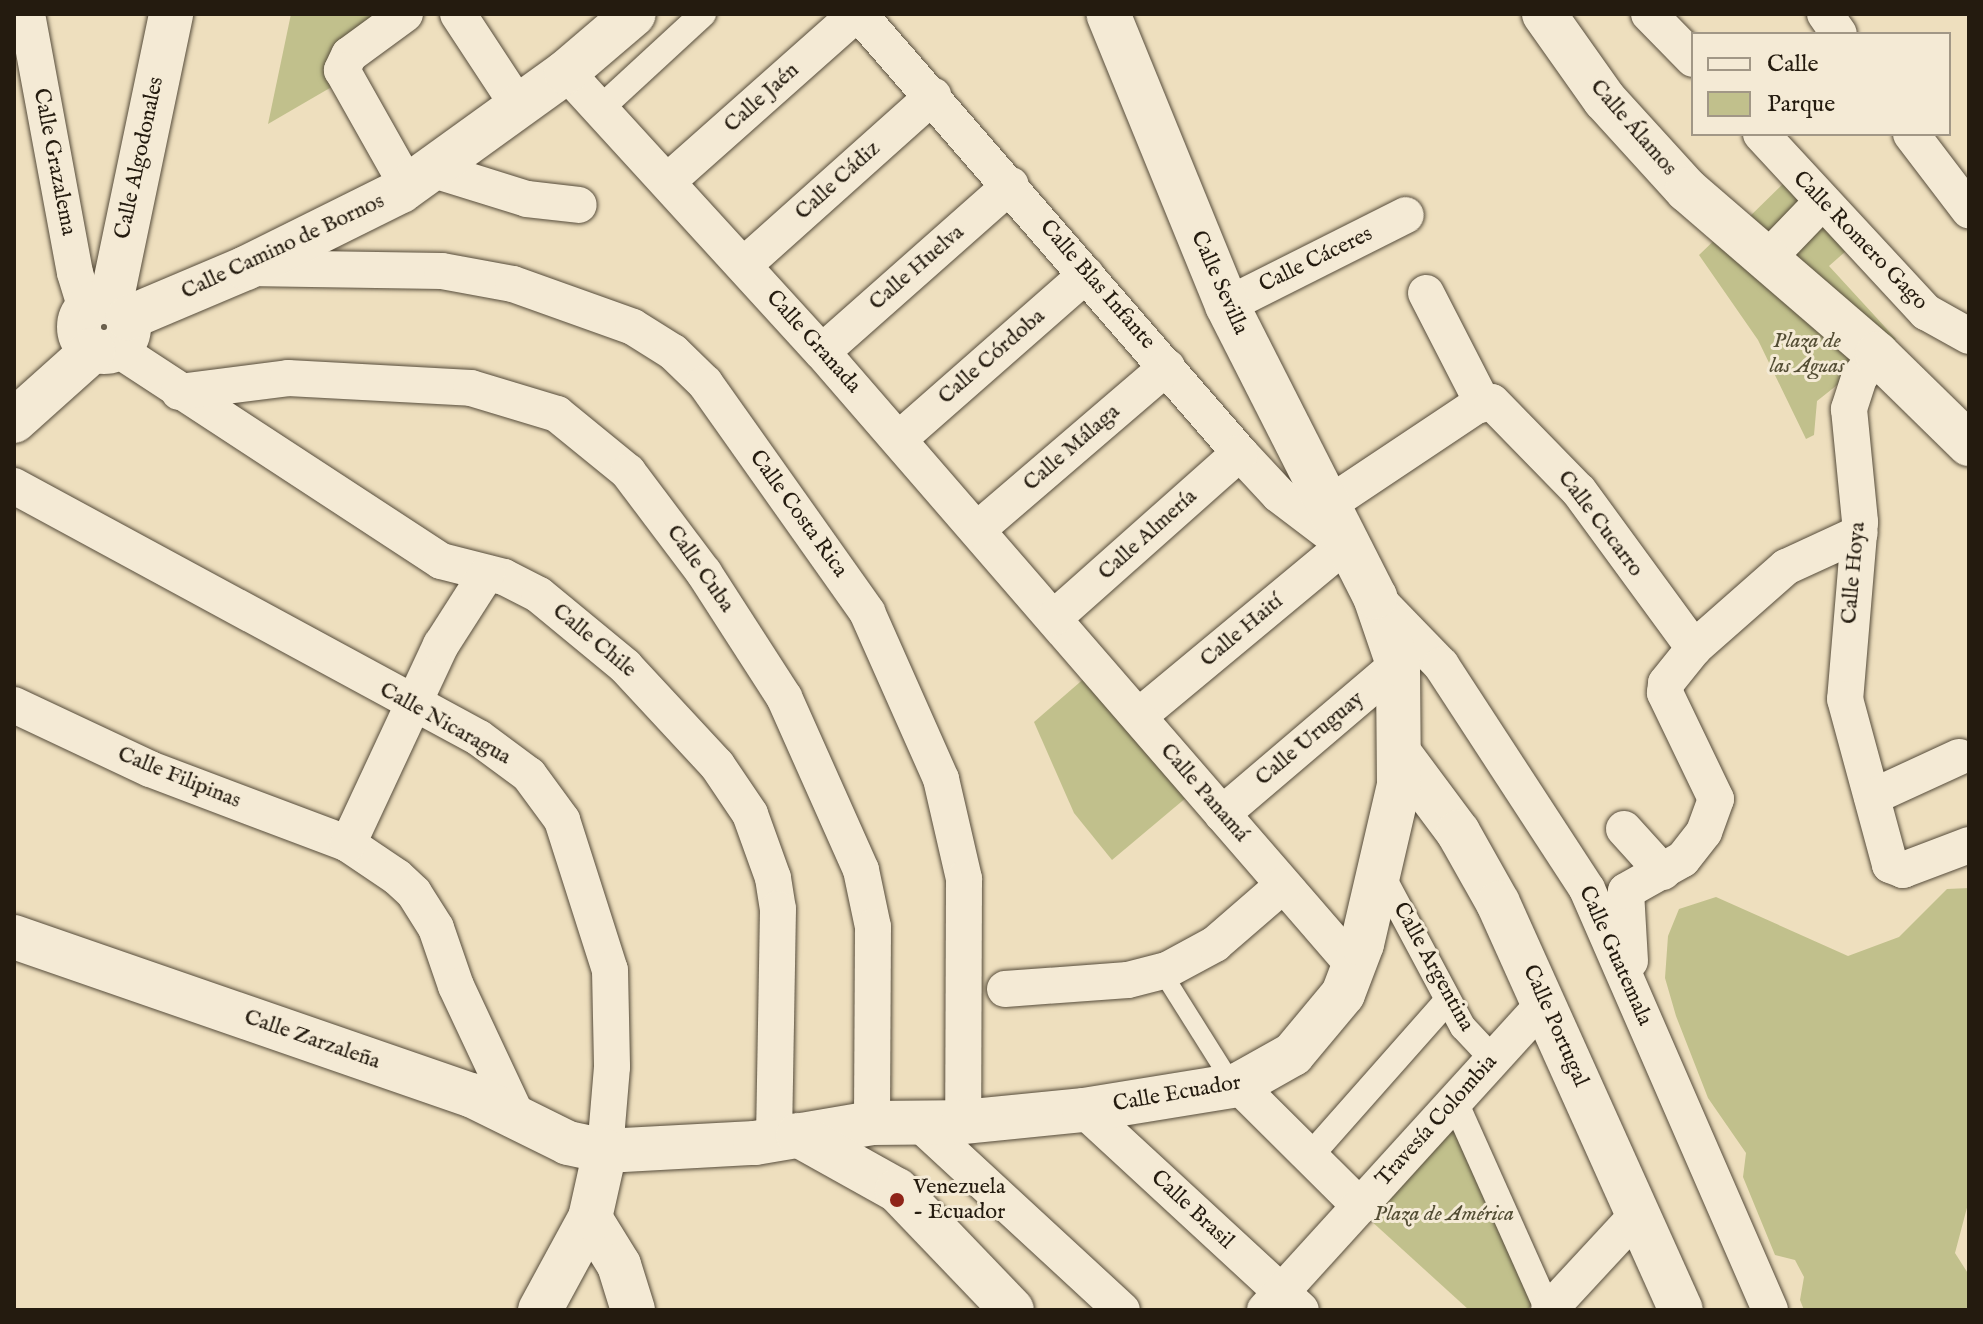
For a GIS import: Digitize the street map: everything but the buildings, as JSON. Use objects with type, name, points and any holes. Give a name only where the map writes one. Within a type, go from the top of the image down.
[{"type":"street","name":"Calle Grazalema","points":[[27,14],[75,273],[107,326]]},
{"type":"street","name":"Calle Algodonales","points":[[107,326],[171,14]]},
{"type":"street","points":[[405,14],[349,55],[342,70],[421,178],[527,199],[579,205]]},
{"type":"street","points":[[458,14],[519,107]]},
{"type":"street","points":[[600,109],[703,14]]},
{"type":"street","name":"Calle Blas Infante","points":[[858,14],[1011,185],[1240,453],[1279,495],[1345,545]]},
{"type":"street","name":"Calle Jaén","points":[[668,181],[858,14]]},
{"type":"street","name":"Calle Sevilla","points":[[1108,14],[1227,305],[1345,545]]},
{"type":"street","name":"Calle Álamos","points":[[1544,14],[1605,100],[1733,231],[1768,258]]},
{"type":"street","points":[[1649,14],[1691,57]]},
{"type":"street","points":[[1825,14],[1838,32]]},
{"type":"street","name":"Calle Camino de Bornos","points":[[14,421],[107,326],[246,268],[421,178],[566,72],[622,19]]},
{"type":"street","name":"Calle Granada","points":[[566,72],[744,265],[1055,617]]},
{"type":"street","name":"Calle Cádiz","points":[[744,265],[933,96]]},
{"type":"street","name":"Calle Romero Gago","points":[[1763,136],[1821,203],[1926,312],[1969,336]]},
{"type":"street","points":[[1913,136],[1969,210]]},
{"type":"street","name":"Calle Huelva","points":[[822,352],[1011,185]]},
{"type":"street","points":[[1821,203],[1768,258],[1877,354],[1969,444]]},
{"type":"street","name":"Calle Cáceres","points":[[1227,305],[1406,215]]},
{"type":"street","name":"Calle Costa Rica","points":[[246,268],[442,271],[513,284],[633,327],[673,352],[705,383],[867,612],[905,688],[941,779],[964,879],[963,1122]]},
{"type":"street","name":"Calle Córdoba","points":[[899,439],[1086,275]]},
{"type":"street","points":[[1326,506],[1482,402],[1426,293]]},
{"type":"street","name":"Calle Chile","points":[[107,326],[179,392],[441,561],[487,573],[539,595],[625,666],[717,765],[750,814],[773,878],[778,909],[786,1138]]},
{"type":"street","name":"Calle Hoya","points":[[1877,354],[1859,378],[1849,409],[1860,533],[1844,681],[1872,797],[1896,870],[1969,845]]},
{"type":"street","name":"Calle Málaga","points":[[978,529],[1167,367]]},
{"type":"street","name":"Calle Cuba","points":[[179,392],[288,378],[471,388],[557,414],[628,472],[704,573],[784,697],[861,870],[873,927],[872,1123]]},
{"type":"street","name":"Calle Cucarro","points":[[1482,402],[1499,407],[1579,491],[1694,648]]},
{"type":"street","name":"Calle Almería","points":[[1055,617],[1240,453]]},
{"type":"street","name":"Calle Nicaragua","points":[[14,486],[510,757],[562,820],[610,970],[613,1041],[605,1151]]},
{"type":"street","points":[[1628,982],[1626,891],[1663,872],[1694,847],[1716,799],[1665,693],[1666,683],[1694,648],[1786,567],[1860,533]]},
{"type":"street","name":"Calle Ecuador","points":[[605,1151],[786,1138],[872,1123],[963,1122],[1084,1110],[1236,1086],[1275,1068],[1329,1016],[1355,967],[1402,757],[1398,664],[1375,597],[1345,545]]},
{"type":"street","name":"Calle Haití","points":[[1139,716],[1345,545]]},
{"type":"street","points":[[348,844],[441,645],[487,573]]},
{"type":"street","name":"Calle Guatemala","points":[[1375,597],[1441,665],[1587,889],[1770,1310]]},
{"type":"street","name":"Calle Panamá","points":[[1055,617],[1355,967]]},
{"type":"street","name":"Calle Uruguay","points":[[1222,814],[1398,664]]},
{"type":"street","name":"Calle Filipinas","points":[[14,705],[150,769],[348,844],[397,877],[428,911],[465,1008],[517,1116]]},
{"type":"street","name":"Calle Portugal","points":[[1402,757],[1479,866],[1545,1002],[1681,1310]]},
{"type":"street","points":[[1872,797],[1959,757]]},
{"type":"street","points":[[1624,829],[1663,872]]},
{"type":"street","name":"Calle Argentina","points":[[1379,870],[1463,1027],[1493,1059]]},
{"type":"street","points":[[1005,989],[1128,980],[1162,972],[1215,944],[1283,885]]},
{"type":"street","name":"Calle Zarzaleña","points":[[14,937],[471,1095],[568,1143],[605,1151]]},
{"type":"street","points":[[1310,1156],[1448,1000]]},
{"type":"street","name":"Travesía Colombia","points":[[1283,1304],[1360,1206],[1545,1002]]},
{"type":"street","points":[[1236,1086],[1360,1206]]},
{"type":"street","points":[[1455,1102],[1549,1310],[1638,1214]]},
{"type":"street","name":"Calle Brasil","points":[[1084,1110],[1283,1304]]},
{"type":"street","points":[[919,1123],[1122,1310]]},
{"type":"street","points":[[786,1138],[897,1190],[1012,1310]]},
{"type":"street","points":[[540,1310],[590,1218],[605,1151]]},
{"type":"street","points":[[590,1218],[619,1265],[633,1310]]},
{"type":"lane","points":[[1162,972],[1236,1086]]},
{"type":"green space","points":[[291,14],[393,14],[335,85],[268,124]]},
{"type":"green space","points":[[1789,178],[1806,194],[1779,237],[1739,227]]},
{"type":"green space","points":[[1821,220],[1846,251],[1829,266],[1896,339],[1885,349],[1793,271],[1793,239]]},
{"type":"green space","name":"Plaza de las Aguas","points":[[1724,231],[1859,357],[1846,378],[1817,401],[1814,435],[1806,439],[1758,340],[1699,255]]},
{"type":"green space","points":[[1087,676],[1187,797],[1112,860],[1074,813],[1034,722]]},
{"type":"green space","points":[[1969,888],[1969,1200],[1955,1253],[1969,1275],[1969,1310],[1804,1310],[1800,1300],[1804,1277],[1795,1260],[1775,1255],[1743,1177],[1746,1153],[1708,1098],[1676,1016],[1665,978],[1668,936],[1679,909],[1716,897],[1848,956],[1899,937],[1947,889]]},
{"type":"green space","name":"Plaza de América","points":[[1459,1124],[1538,1298],[1527,1310],[1469,1310],[1369,1219]]},
{"type":"place","name":"Venezuela - Ecuador","points":[[897,1200]]}]
